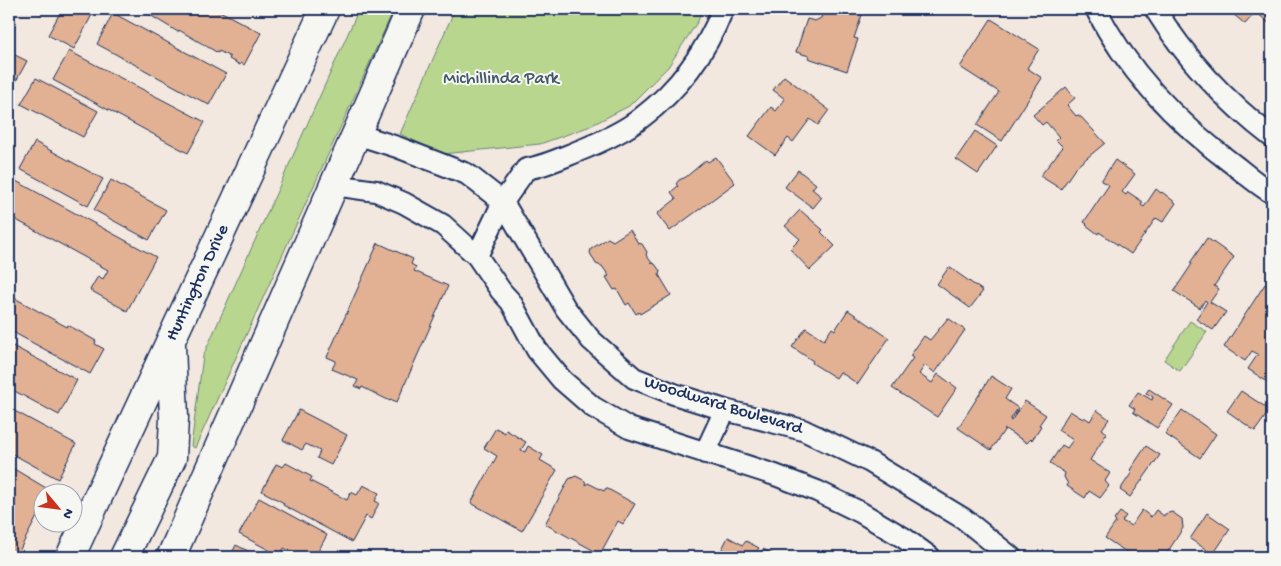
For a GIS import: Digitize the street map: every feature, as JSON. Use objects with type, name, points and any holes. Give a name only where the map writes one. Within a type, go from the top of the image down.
[{"type":"main road","name":"Huntington Drive","points":[[70,557],[325,9]]},
{"type":"main road","points":[[172,557],[411,9]]},
{"type":"main road","points":[[124,557],[172,458],[174,418],[171,341]]},
{"type":"street","points":[[477,256],[503,202],[526,169],[542,166],[595,145],[640,119],[682,80],[714,31],[723,9]]},
{"type":"street","points":[[1096,9],[1102,22],[1136,73],[1174,115],[1218,154],[1272,193]]},
{"type":"street","points":[[1156,9],[1201,73],[1249,119],[1272,137]]},
{"type":"street","name":"Woodward Boulevard","points":[[356,134],[397,147],[467,174],[503,202],[566,309],[591,340],[634,378],[674,394],[725,410],[803,430],[870,462],[964,519],[1012,557]]},
{"type":"street","points":[[334,185],[376,191],[404,203],[443,225],[477,256],[511,302],[537,350],[562,380],[593,407],[630,428],[775,475],[817,491],[860,512],[904,538],[930,557]]},
{"type":"street","points":[[705,453],[725,410]]},
{"type":"green space","points":[[359,9],[394,9],[195,448],[191,446],[203,356]]},
{"type":"green space","name":"Michillinda Park","points":[[455,9],[702,9],[698,21],[668,67],[629,106],[588,127],[540,144],[442,154],[400,134]]},
{"type":"green space","points":[[1190,321],[1207,332],[1180,371],[1164,360]]},
{"type":"building","points":[[62,9],[95,9],[74,49],[48,35]]},
{"type":"building","points":[[140,9],[216,9],[261,33],[244,65],[241,63],[240,65],[229,59],[230,57],[219,51],[218,53],[179,30],[178,32]]},
{"type":"building","points":[[824,9],[864,9],[854,38],[858,39],[847,71],[796,52],[807,19],[815,21],[821,18]]},
{"type":"building","points":[[1227,9],[1272,9],[1272,26],[1256,12],[1245,24]]},
{"type":"building","points":[[113,13],[226,74],[209,105],[97,44]]},
{"type":"building","points":[[991,19],[1039,49],[1027,68],[1042,78],[1002,141],[977,125],[999,92],[960,67]]},
{"type":"building","points":[[69,51],[205,122],[188,153],[53,80]]},
{"type":"building","points":[[11,53],[27,61],[9,94],[9,57]]},
{"type":"building","points":[[784,76],[829,110],[818,125],[810,119],[793,142],[788,138],[775,155],[749,136],[771,107],[776,111],[785,99],[773,90]]},
{"type":"building","points":[[36,78],[98,111],[83,137],[21,104]]},
{"type":"building","points":[[1066,87],[1075,98],[1067,105],[1105,143],[1076,167],[1061,189],[1040,176],[1063,147],[1056,140],[1059,137],[1046,122],[1042,125],[1033,115]]},
{"type":"building","points":[[975,131],[997,146],[978,174],[956,159]]},
{"type":"building","points":[[35,142],[103,179],[88,206],[20,169]]},
{"type":"building","points":[[716,157],[735,183],[670,231],[657,214],[676,199],[671,192],[678,186],[676,184],[679,180],[686,177],[706,160],[708,162]]},
{"type":"building","points":[[1115,160],[1135,174],[1122,192],[1126,195],[1128,192],[1143,202],[1141,205],[1144,207],[1156,189],[1176,203],[1163,222],[1156,218],[1131,254],[1099,232],[1098,234],[1084,222],[1109,185],[1101,181]]},
{"type":"building","points":[[798,170],[816,184],[812,189],[822,197],[813,208],[785,187]]},
{"type":"building","points":[[111,180],[166,210],[149,240],[94,210]]},
{"type":"building","points":[[16,181],[156,257],[127,311],[90,290],[98,276],[103,279],[108,270],[9,216],[9,195]]},
{"type":"building","points":[[800,210],[823,230],[821,232],[835,246],[810,270],[790,249],[800,239],[785,226]]},
{"type":"building","points":[[630,230],[638,243],[642,244],[647,252],[646,255],[660,271],[659,275],[671,295],[640,314],[639,312],[636,314],[629,303],[626,305],[617,289],[614,290],[606,277],[609,276],[602,266],[596,264],[590,253],[591,249],[608,238],[613,241]]},
{"type":"building","points":[[1207,238],[1234,257],[1214,286],[1219,289],[1210,302],[1226,312],[1213,330],[1196,319],[1207,302],[1205,300],[1200,308],[1174,291]]},
{"type":"building","points":[[378,243],[413,259],[411,264],[416,267],[414,271],[448,286],[397,402],[390,399],[390,401],[362,387],[361,389],[355,386],[358,380],[332,369],[336,361],[327,357]]},
{"type":"building","points":[[949,267],[983,291],[970,308],[937,284]]},
{"type":"building","points":[[1265,284],[1272,289],[1272,385],[1248,369],[1258,354],[1252,351],[1245,361],[1224,347]]},
{"type":"building","points":[[9,295],[96,341],[95,344],[104,349],[90,374],[9,330]]},
{"type":"building","points":[[848,310],[889,338],[858,384],[840,372],[836,378],[812,363],[813,361],[792,347],[806,328],[824,340],[832,328],[835,330]]},
{"type":"building","points":[[948,318],[965,330],[935,373],[925,365],[919,374],[932,383],[938,374],[957,388],[937,417],[892,388],[913,358],[910,356],[924,336],[930,340]]},
{"type":"building","points":[[9,344],[77,380],[59,415],[9,388]]},
{"type":"building","points":[[991,376],[1011,389],[1005,399],[1018,408],[1011,421],[1025,401],[1046,415],[1032,440],[1027,443],[1005,429],[991,450],[958,428]]},
{"type":"building","points":[[1149,389],[1173,405],[1157,428],[1133,412],[1135,409],[1129,405],[1138,392],[1152,400],[1153,397],[1146,393]]},
{"type":"building","points":[[1241,391],[1270,410],[1255,431],[1227,411]]},
{"type":"building","points":[[9,408],[76,444],[58,479],[9,452]]},
{"type":"building","points":[[299,410],[347,435],[331,465],[317,458],[320,451],[306,444],[302,450],[283,440]]},
{"type":"building","points":[[1097,410],[1109,419],[1102,429],[1107,433],[1090,460],[1110,473],[1105,481],[1109,486],[1100,498],[1089,491],[1085,498],[1067,486],[1068,484],[1064,477],[1065,473],[1050,463],[1062,445],[1067,448],[1073,440],[1058,430],[1070,411],[1090,421]]},
{"type":"building","points":[[1182,410],[1216,434],[1200,458],[1165,434]]},
{"type":"building","points":[[496,428],[505,433],[506,430],[526,442],[521,450],[525,452],[528,446],[543,455],[540,460],[557,470],[522,531],[471,503],[497,456],[484,448]]},
{"type":"building","points":[[1146,446],[1160,455],[1130,497],[1120,490],[1132,472],[1130,470]]},
{"type":"building","points":[[286,463],[312,477],[310,481],[347,500],[351,492],[357,495],[363,485],[379,493],[375,501],[379,503],[371,519],[366,516],[352,542],[283,505],[284,503],[262,491],[276,464],[283,467]]},
{"type":"building","points":[[9,466],[39,484],[32,484],[32,526],[16,557],[9,557]]},
{"type":"building","points":[[576,476],[585,481],[586,485],[588,483],[604,491],[606,488],[635,504],[623,524],[618,521],[600,554],[545,524],[569,479]]},
{"type":"building","points":[[259,498],[327,535],[315,557],[301,557],[284,548],[280,556],[239,534]]},
{"type":"building","points":[[1142,510],[1151,517],[1156,510],[1164,516],[1172,512],[1182,519],[1183,528],[1165,556],[1134,557],[1105,538],[1116,522],[1114,520],[1120,512],[1126,516],[1122,521],[1131,526]]},
{"type":"building","points":[[1207,513],[1230,529],[1214,553],[1220,557],[1203,557],[1207,550],[1190,539]]},
{"type":"building","points":[[728,537],[743,545],[746,541],[759,548],[756,552],[760,554],[763,549],[779,557],[718,557]]},
{"type":"building","points":[[236,545],[260,557],[230,557]]}]
